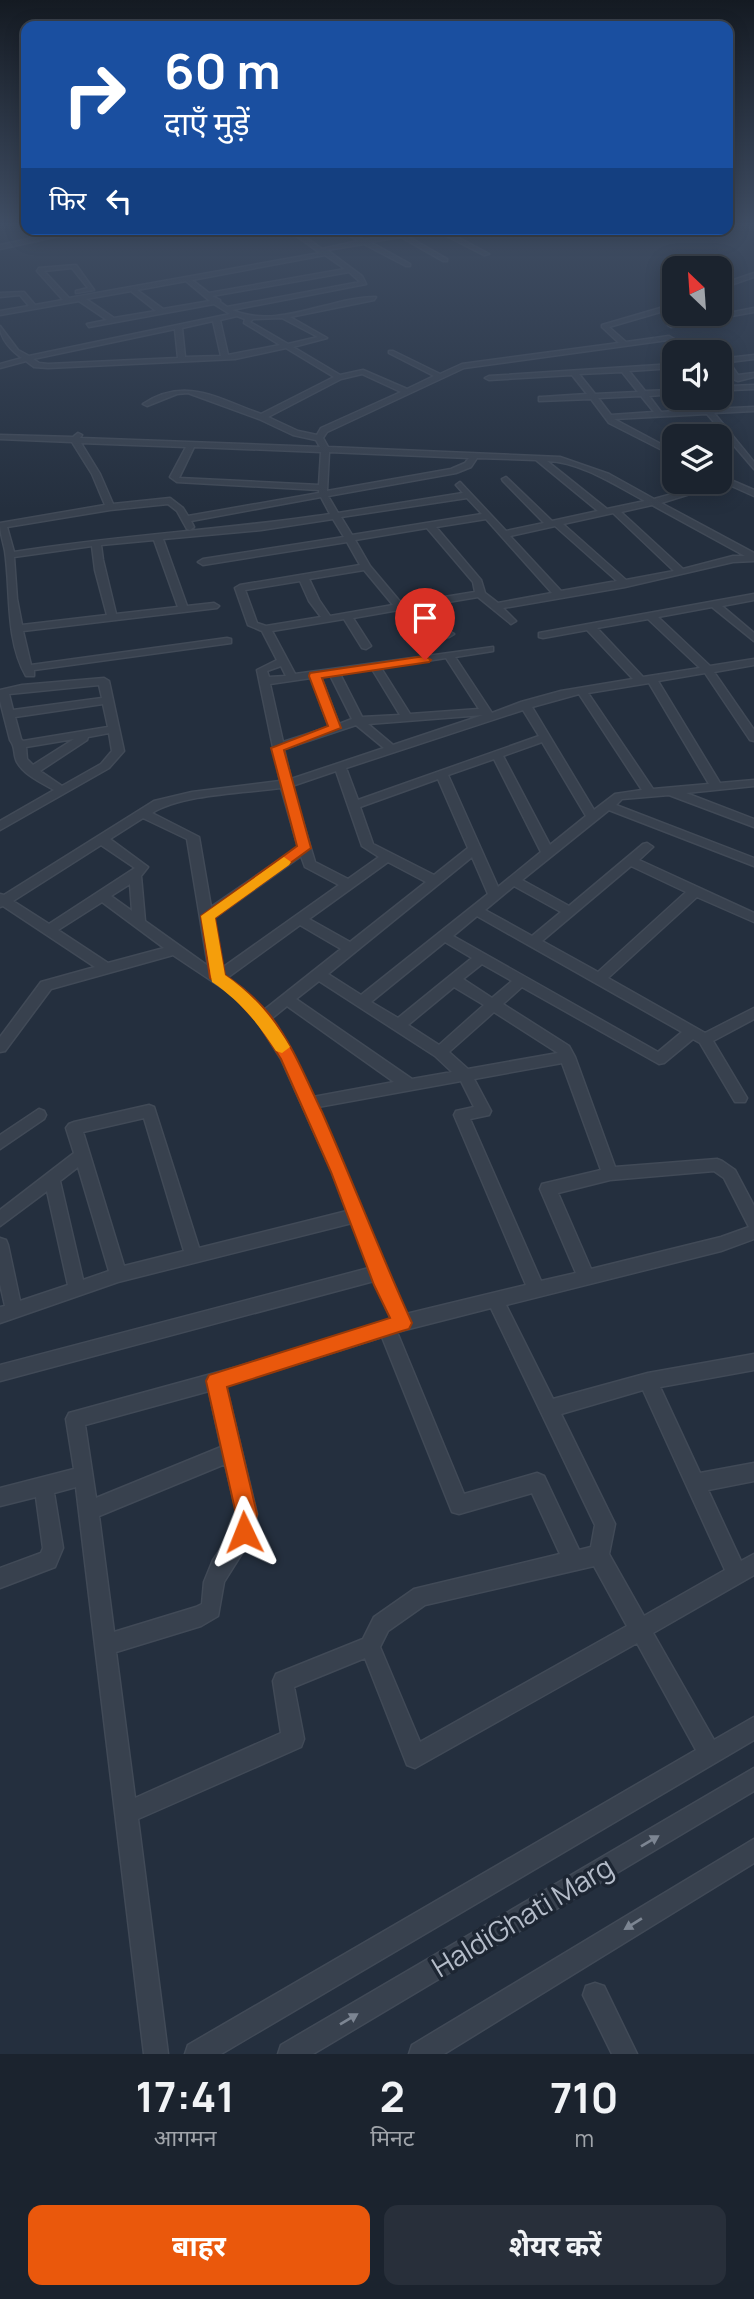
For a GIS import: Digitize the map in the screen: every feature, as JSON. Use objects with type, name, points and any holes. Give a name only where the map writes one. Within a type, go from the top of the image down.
[{"type":"street","points":[[108,318],[113,321]]},
{"type":"street","points":[[89,325],[130,318]]},
{"type":"street","points":[[0,328],[16,351],[37,365],[87,365],[132,349],[178,326],[216,318],[225,357]]},
{"type":"street","points":[[250,318],[246,322],[339,377]]},
{"type":"street","points":[[0,366],[84,345],[132,349],[181,358],[225,357],[324,338],[286,318]]},
{"type":"street","points":[[624,344],[604,326],[630,318]]},
{"type":"street","points":[[178,326],[181,358]]},
{"type":"street","points":[[399,607],[366,567],[323,491],[324,430],[461,366],[683,334],[672,326]]},
{"type":"street","points":[[84,345],[87,365]]},
{"type":"street","points":[[568,351],[583,371]]},
{"type":"street","points":[[391,352],[439,376]]},
{"type":"street","points":[[732,360],[754,358]]},
{"type":"street","points":[[489,378],[662,367]]},
{"type":"street","points":[[623,368],[660,415]]},
{"type":"street","points":[[573,371],[608,417],[662,449]]},
{"type":"street","points":[[262,416],[339,377],[363,372],[405,391]]},
{"type":"street","points":[[732,372],[737,378],[754,375]]},
{"type":"street","points":[[732,388],[754,387]]},
{"type":"street","points":[[146,404],[176,392],[189,391],[262,416],[322,444]]},
{"type":"street","points":[[542,399],[662,392]]},
{"type":"street","points":[[608,417],[754,409]]},
{"type":"street","points":[[710,412],[754,467]]},
{"type":"street","points":[[0,430],[191,445],[322,444],[475,456],[560,459],[590,468],[754,557]]},
{"type":"street","points":[[0,437],[77,437],[563,453],[599,463],[754,546]]},
{"type":"street","points":[[77,437],[110,507]]},
{"type":"street","points":[[191,445],[174,477],[177,480],[323,491]]},
{"type":"street","points":[[186,519],[323,491],[453,471],[468,465],[475,456]]},
{"type":"street","points":[[537,457],[610,512],[681,572]]},
{"type":"street","points":[[732,477],[754,473]]},
{"type":"street","points":[[506,479],[625,584]]},
{"type":"street","points":[[732,483],[754,493]]},
{"type":"street","points":[[460,485],[558,594]]},
{"type":"street","points":[[506,534],[680,494]]},
{"type":"street","points":[[10,555],[192,535],[469,495]]},
{"type":"street","points":[[33,686],[29,668],[24,661],[14,608],[10,555],[1,526],[110,507],[170,501],[186,519],[192,535]]},
{"type":"street","points":[[203,562],[488,516]]},
{"type":"street","points":[[429,525],[478,582],[481,594],[510,621]]},
{"type":"street","points":[[158,538],[184,610]]},
{"type":"street","points":[[97,544],[96,554],[113,618]]},
{"type":"street","points":[[496,606],[625,584],[733,559],[754,557]]},
{"type":"street","points":[[366,567],[240,588],[253,625],[266,629],[481,594]]},
{"type":"street","points":[[304,579],[314,601],[328,619]]},
{"type":"street","points":[[543,635],[754,597]]},
{"type":"street","points":[[714,604],[754,638]]},
{"type":"street","points":[[19,628],[214,606]]},
{"type":"street","points":[[413,606],[434,637],[449,634]]},
{"type":"street","points":[[0,610],[14,608]]},
{"type":"street","points":[[347,616],[366,646]]},
{"type":"street","points":[[652,616],[708,670],[754,738]]},
{"type":"street","points":[[590,627],[646,679],[716,786]]},
{"type":"street","points":[[266,629],[292,678]]},
{"type":"street","points":[[29,668],[226,641]]},
{"type":"street","points":[[264,681],[376,668],[489,649]]},
{"type":"street","points":[[449,656],[488,714]]},
{"type":"street","points":[[284,661],[262,670],[277,748],[304,848],[309,864],[348,884]]},
{"type":"street","points":[[107,969],[1,900],[104,841],[158,804],[192,796],[286,785],[488,714],[525,704],[646,679],[754,662]]},
{"type":"street","points":[[376,668],[407,718]]},
{"type":"street","points":[[334,673],[358,721],[391,749]]},
{"type":"street","points":[[315,676],[335,728]]},
{"type":"street","points":[[0,826],[63,791],[105,766],[118,751],[106,684],[100,680],[33,686],[1,693],[11,714],[16,740],[20,745],[21,760],[32,771],[63,791]]},
{"type":"street","points":[[581,691],[649,792]]},
{"type":"street","points":[[11,714],[107,700]]},
{"type":"street","points":[[525,704],[592,816]]},
{"type":"street","points":[[277,748],[358,721],[488,714]]},
{"type":"street","points":[[20,745],[114,729]]},
{"type":"street","points":[[32,771],[89,734]]},
{"type":"street","points":[[354,805],[543,738]]},
{"type":"street","points":[[497,755],[547,852]]},
{"type":"street","points":[[340,766],[368,846],[435,881]]},
{"type":"street","points":[[442,774],[495,895]]},
{"type":"street","points":[[363,1001],[619,796],[754,783]]},
{"type":"street","points":[[668,790],[754,822]]},
{"type":"street","points":[[606,805],[754,862]]},
{"type":"street","points":[[0,809],[15,818]]},
{"type":"street","points":[[144,814],[193,837],[217,978]]},
{"type":"street","points":[[49,930],[135,875],[142,867],[140,863],[104,841]]},
{"type":"street","points":[[533,942],[647,847]]},
{"type":"street","points":[[208,916],[304,848]]},
{"type":"street","points":[[263,1018],[475,849]]},
{"type":"street","points":[[217,978],[388,856]]},
{"type":"street","points":[[630,861],[754,918]]},
{"type":"street","points":[[135,875],[139,923]]},
{"type":"street","points":[[513,880],[570,912]]},
{"type":"street","points":[[599,979],[695,891]]},
{"type":"street","points":[[103,896],[175,950],[238,992],[263,1018],[288,1058],[340,1172],[379,1272],[395,1325],[459,1504],[537,1482],[574,1562]]},
{"type":"street","points":[[476,910],[698,1036],[740,1098]]},
{"type":"street","points":[[300,919],[350,948]]},
{"type":"street","points":[[444,936],[659,1059],[698,1036],[754,1013]]},
{"type":"street","points":[[0,1047],[46,985],[175,950]]},
{"type":"street","points":[[399,1025],[481,957]]},
{"type":"street","points":[[318,974],[440,1052],[465,1075],[484,1111],[461,1115],[536,1289]]},
{"type":"street","points":[[454,980],[555,1044],[568,1057],[610,1174]]},
{"type":"street","points":[[440,1052],[521,980]]},
{"type":"street","points":[[286,999],[409,1085]]},
{"type":"street","points":[[309,1103],[568,1057]]},
{"type":"street","points":[[118,1275],[74,1128],[149,1111],[194,1257]]},
{"type":"street","points":[[0,1143],[38,1115]]},
{"type":"street","points":[[0,1219],[83,1155]]},
{"type":"street","points":[[587,1278],[548,1189],[610,1174],[717,1165],[730,1174],[754,1222]]},
{"type":"street","points":[[52,1178],[77,1289]]},
{"type":"street","points":[[0,1245],[7,1313],[118,1275],[356,1215]]},
{"type":"street","points":[[156,2054],[75,1419],[216,1381],[395,1325],[721,1244],[754,1232]]},
{"type":"street","points":[[0,1373],[379,1272]]},
{"type":"street","points":[[495,1299],[605,1524],[599,1555],[710,1754]]},
{"type":"street","points":[[549,1409],[648,1381],[754,1362]]},
{"type":"street","points":[[105,1645],[201,1616],[211,1609],[214,1582],[220,1567],[244,1532],[247,1514],[216,1381]]},
{"type":"street","points":[[370,1647],[415,1757],[745,1569],[695,1483],[648,1381]]},
{"type":"street","points":[[88,1511],[231,1452]]},
{"type":"street","points":[[695,1483],[754,1472]]},
{"type":"street","points":[[0,1497],[84,1476]]},
{"type":"street","points":[[0,1578],[48,1559],[53,1548],[44,1487]]},
{"type":"street","points":[[127,1813],[293,1739],[283,1681],[370,1647],[381,1624],[421,1596],[599,1555]]},
{"type":"street","points":[[197,2054],[754,1728]]},
{"type":"street","name":"HaldiGhati Marg","points":[[290,2054],[754,1779]]},
{"type":"street","points":[[421,2054],[754,1850]]},
{"type":"street","points":[[595,1995],[625,2054]]},
{"type":"slow traffic","points":[[282,1047],[263,1018],[238,992],[217,978],[208,916],[284,862]]},
{"type":"route","points":[[244,1532],[247,1514],[216,1381],[402,1323],[384,1285],[340,1172],[288,1058],[263,1018],[238,992],[217,978],[208,916],[304,848],[277,748],[335,728],[315,676],[425,660]]}]
